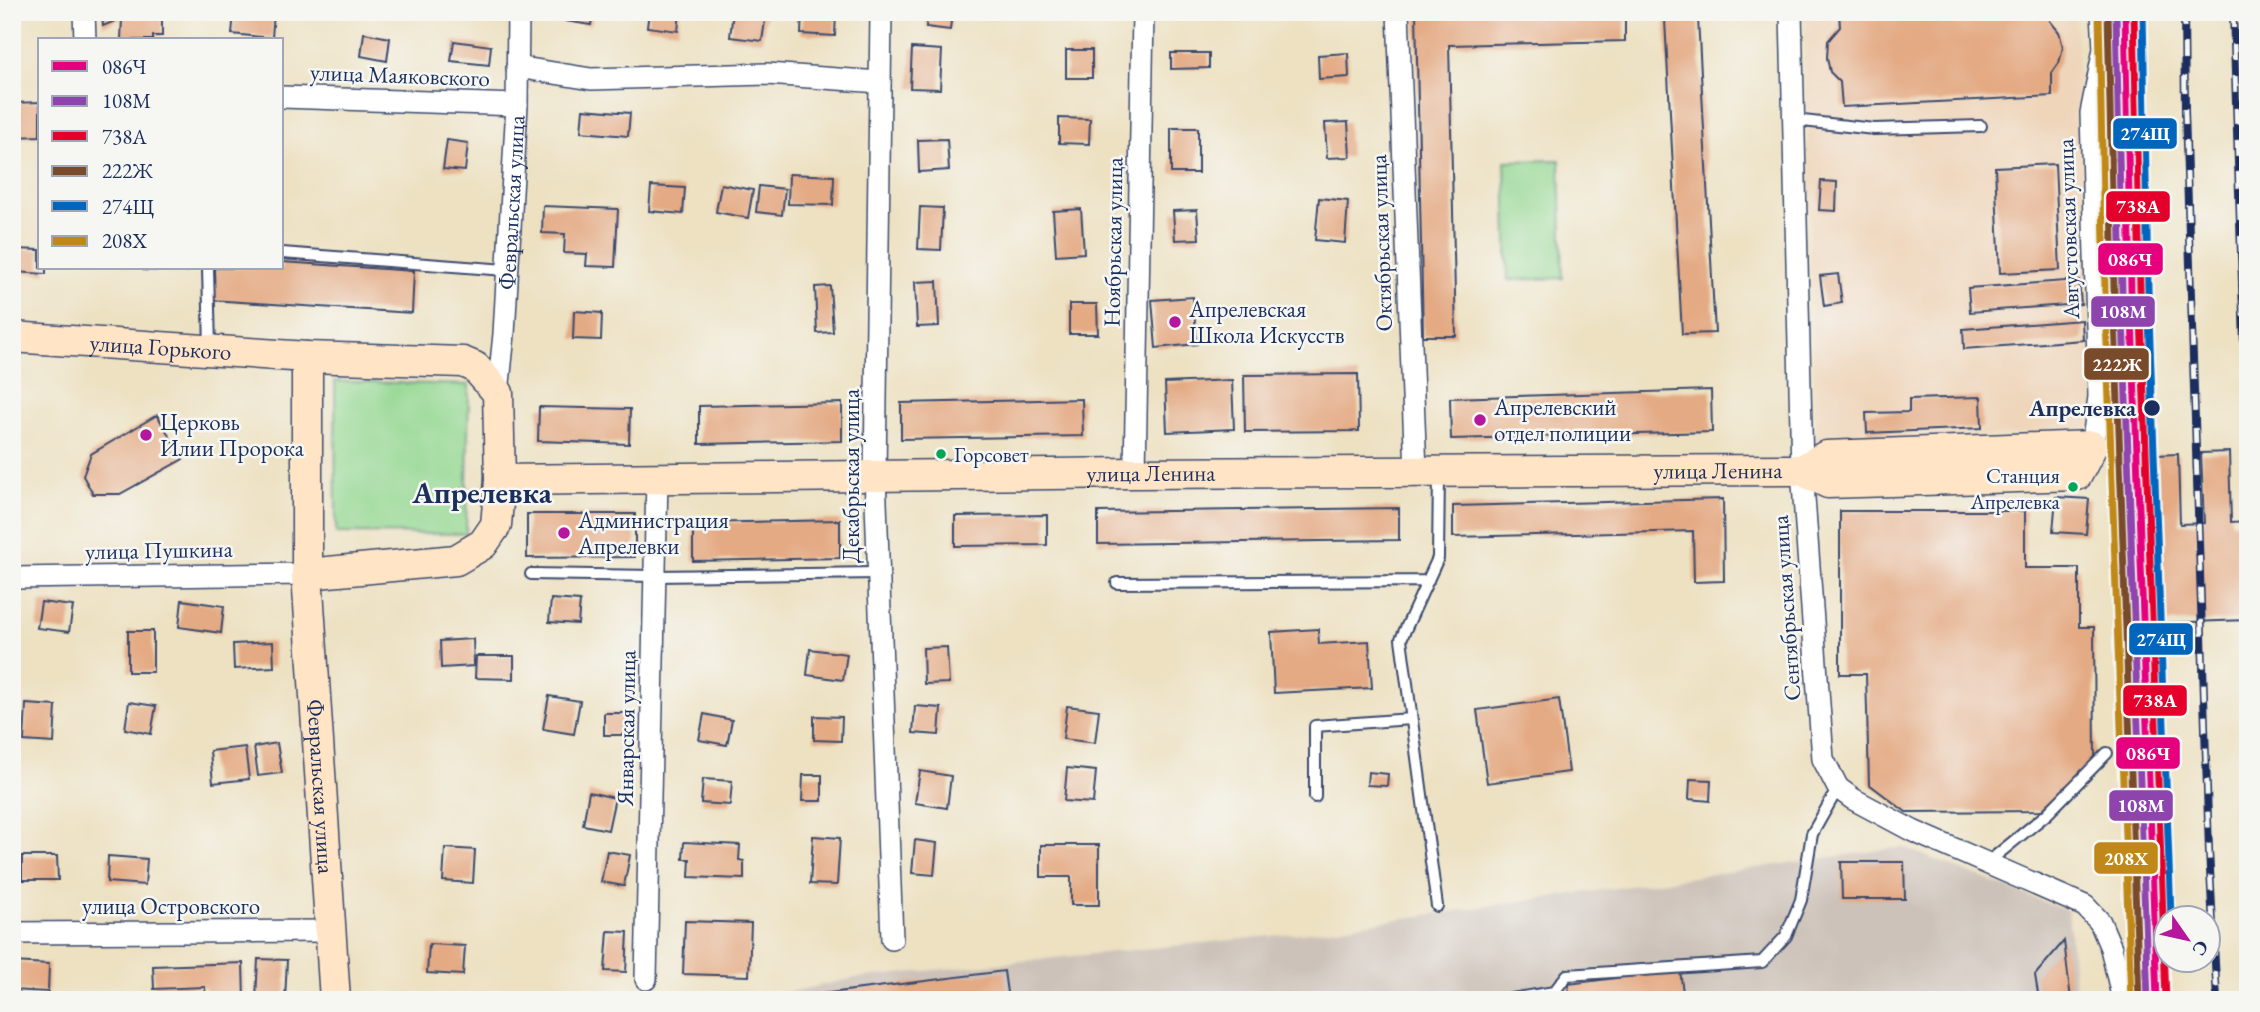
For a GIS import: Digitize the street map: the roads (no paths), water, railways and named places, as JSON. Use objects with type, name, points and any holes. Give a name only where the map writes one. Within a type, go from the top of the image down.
[{"type":"street","points":[[84,12],[85,38]]},
{"type":"street","name":"Февральская улица","points":[[498,393],[517,105],[518,12]]},
{"type":"street","name":"Декабрьская улица","points":[[881,12],[875,475],[892,939]]},
{"type":"street","name":"Ноябрьская улица","points":[[1135,473],[1143,12]]},
{"type":"street","name":"Октябрьская улица","points":[[1398,12],[1428,472]]},
{"type":"street","name":"Сентябрьская улица","points":[[1791,12],[1802,470],[1824,759],[1838,788]]},
{"type":"street","name":"Августовская улица","points":[[2092,446],[2099,397],[2091,113],[2104,49],[2102,12]]},
{"type":"street","points":[[517,67],[591,79],[767,74],[880,82]]},
{"type":"street","name":"улица Маяковского","points":[[284,97],[517,105]]},
{"type":"street","name":"улица Горького","points":[[12,337],[307,357],[463,362],[475,367],[498,393]]},
{"type":"street","name":"Февральская улица","points":[[307,357],[307,573],[335,1000]]},
{"type":"street","points":[[307,573],[456,560],[483,544],[496,525],[500,480],[498,393]]},
{"type":"street","name":"улица Ленина","points":[[500,480],[1135,473],[1802,470],[1826,456],[2092,446]]},
{"type":"street","name":"Январская улица","points":[[646,979],[657,478]]},
{"type":"street","name":"улица Пушкина","points":[[12,578],[307,573]]},
{"type":"street","points":[[1838,788],[1913,831],[2085,906],[2100,922],[2111,948],[2123,1000]]},
{"type":"street","name":"улица Островского","points":[[12,933],[331,932]]},
{"type":"lane","points":[[1794,120],[1874,129],[1981,127]]},
{"type":"lane","points":[[284,253],[506,270]]},
{"type":"lane","points":[[208,270],[210,351]]},
{"type":"lane","points":[[1428,472],[1438,558],[1401,639],[1437,906]]},
{"type":"lane","points":[[531,575],[877,573]]},
{"type":"lane","points":[[1117,583],[1428,581]]},
{"type":"lane","points":[[1315,797],[1315,726],[1411,719]]},
{"type":"lane","points":[[1987,863],[2046,814],[2106,753]]},
{"type":"lane","points":[[1506,1000],[1555,992],[1567,975],[1762,962],[1786,936],[1801,900],[1812,834],[1838,788]]},
{"type":"railway","points":[[2184,12],[2209,851],[2217,1000]]},
{"type":"railway","points":[[2233,12],[2246,403]]},
{"type":"place","name":"Апрелевская Школа Искусств","points":[[1175,322]]},
{"type":"place","name":"Апрелевка","points":[[2152,408]]},
{"type":"place","name":"Апрелевский отдел полиции","points":[[1480,420]]},
{"type":"place","name":"Церковь Илии Пророка","points":[[146,435]]},
{"type":"place","name":"Горсовет","points":[[941,454]]},
{"type":"place","name":"Станция Апрелевка","points":[[2073,487]]},
{"type":"place","name":"Администрация Апрелевки","points":[[564,533]]},
{"type":"district","name":"Апрелевка","points":[[482,493]]}]
